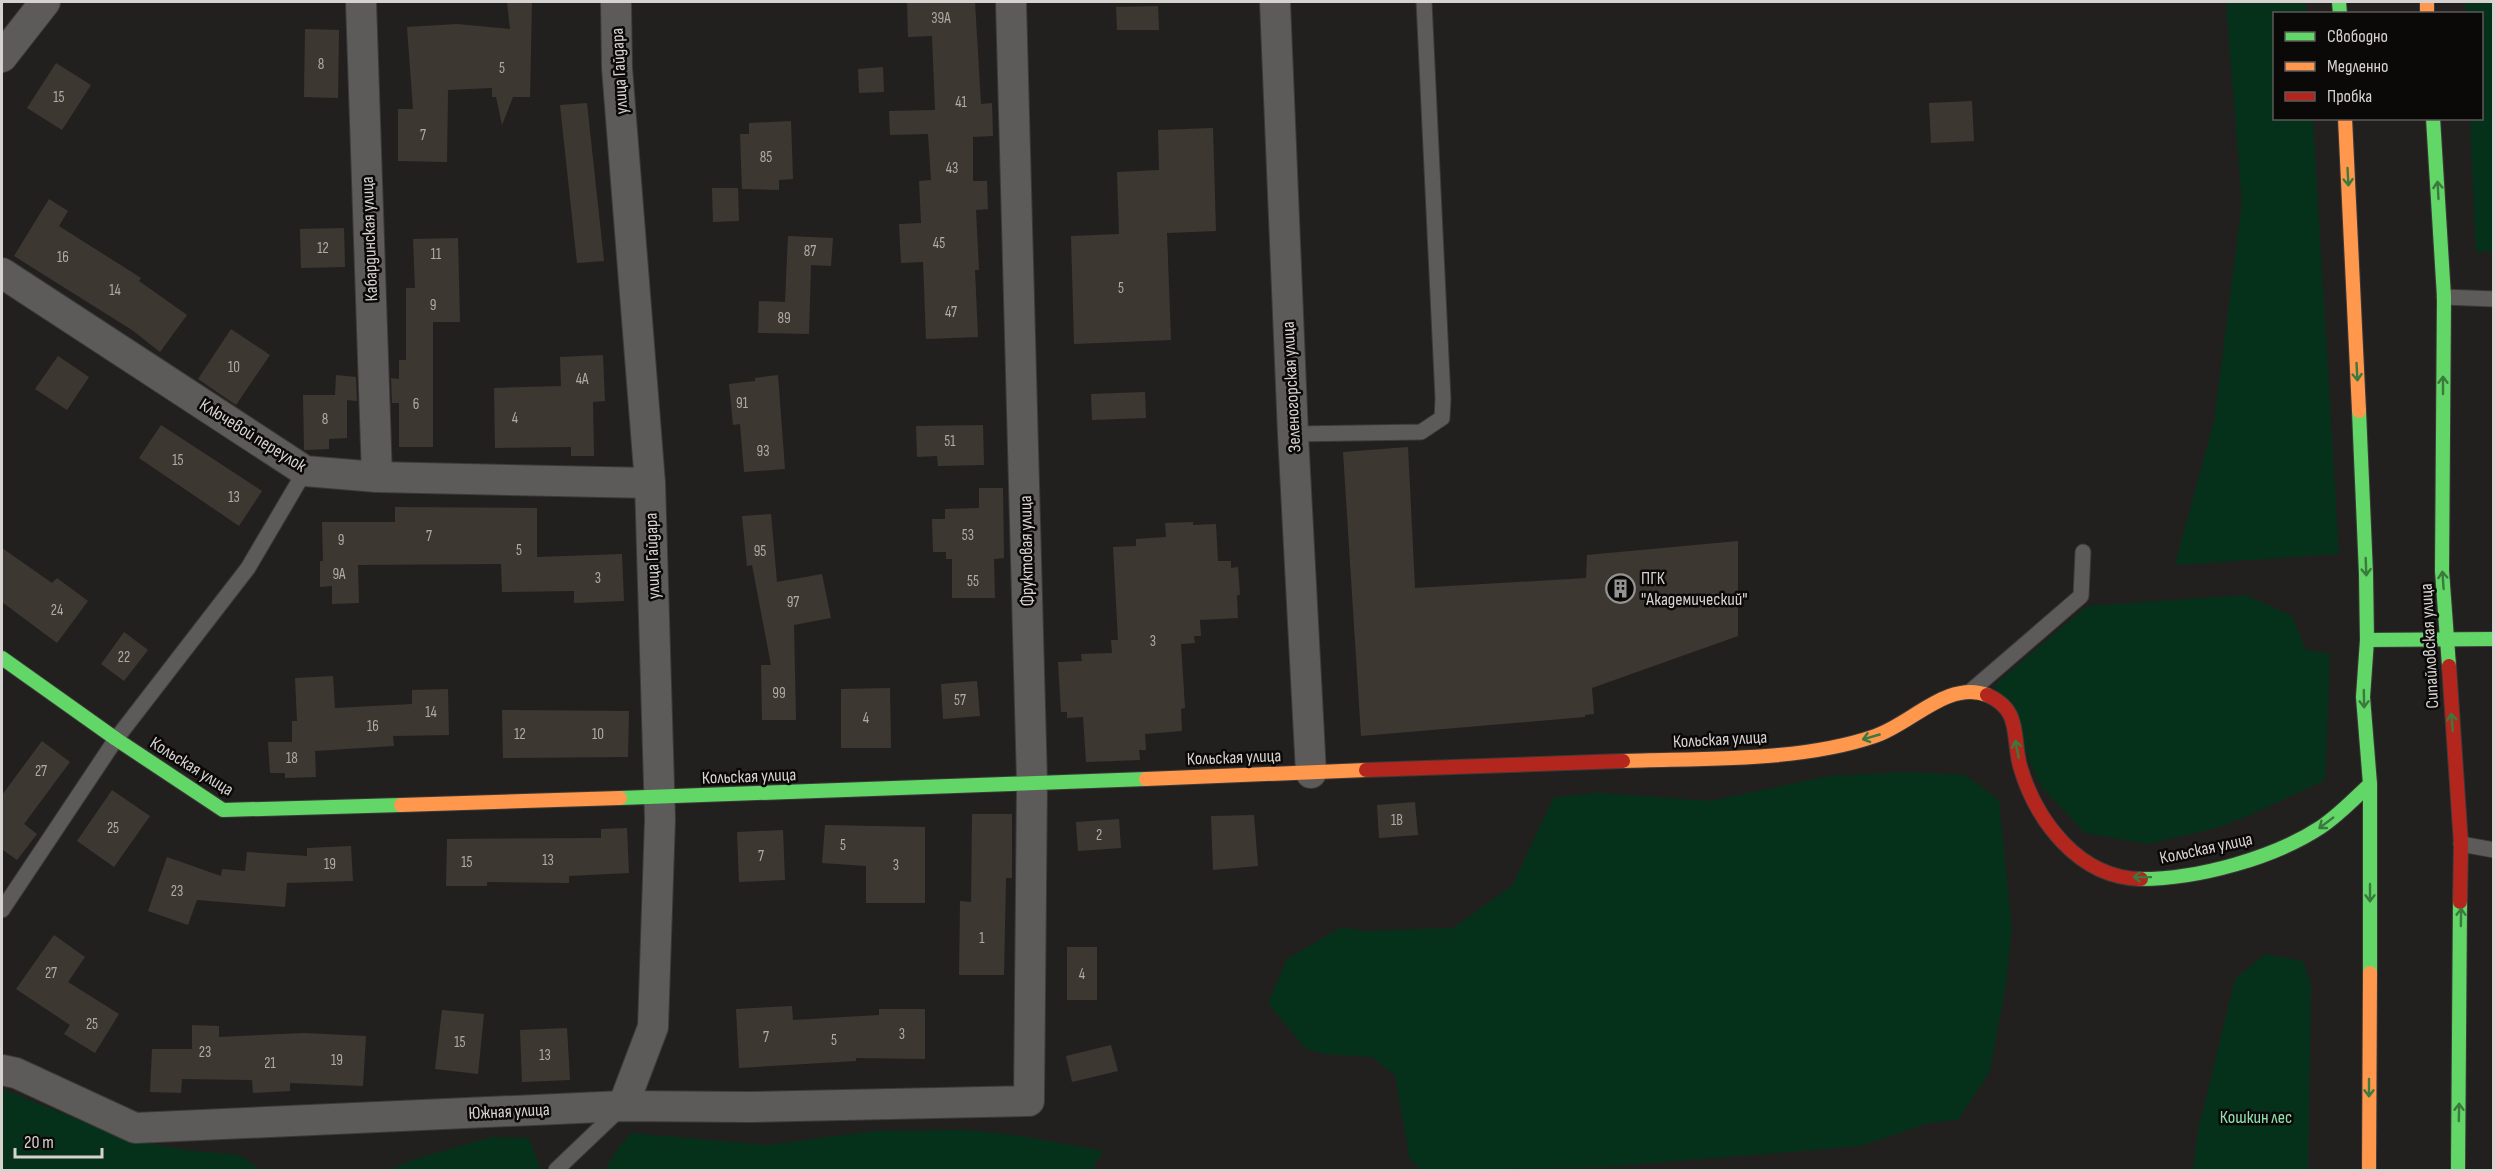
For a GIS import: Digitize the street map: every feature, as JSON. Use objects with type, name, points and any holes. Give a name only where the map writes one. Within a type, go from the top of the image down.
[{"type":"street","points":[[2,57],[45,2]]},
{"type":"street","name":"Кабардинская улица","points":[[362,2],[378,477]]},
{"type":"street","name":"улица Гайдара","points":[[616,2],[617,68],[650,483],[660,798],[653,1027],[623,1106]]},
{"type":"street","name":"Фруктовая улица","points":[[1011,2],[1032,782],[1029,1101]]},
{"type":"street","name":"Зеленогорская улица","points":[[1275,2],[1293,434],[1311,772]]},
{"type":"street","points":[[2345,120],[2366,553],[2367,640],[2363,697],[2370,784],[2369,1170]]},
{"type":"street","name":"Сипайловская улица","points":[[2433,120],[2444,297],[2442,571],[2461,844],[2458,1170]]},
{"type":"street","name":"Ключевой переулок","points":[[2,273],[305,471],[378,477],[650,483]]},
{"type":"street","points":[[2367,640],[2493,639]]},
{"type":"street","name":"Кольская улица","points":[[2,658],[116,739],[223,810],[660,798],[1773,754],[1839,745],[1876,737],[1905,723],[1929,705],[1949,696],[1972,690],[1994,698],[2010,712],[2022,771],[2041,811],[2065,845],[2090,867],[2116,877],[2158,878],[2190,874],[2254,859],[2318,828],[2370,784]]},
{"type":"street","name":"Южная улица","points":[[2,1070],[16,1073],[135,1128],[623,1106],[750,1107],[1029,1101]]},
{"type":"lane","points":[[1293,434],[1421,432],[1442,418],[1443,399],[1424,2]]},
{"type":"lane","points":[[2444,297],[2493,299]]},
{"type":"lane","points":[[2,910],[105,759],[116,739],[248,567],[305,471]]},
{"type":"lane","points":[[1972,690],[2081,596],[2083,552]]},
{"type":"lane","points":[[2461,844],[2493,850]]},
{"type":"lane","points":[[556,1170],[623,1106]]},
{"type":"green space","points":[[2226,2],[2306,2],[2306,12],[2273,12],[2273,120],[2313,120],[2339,554],[2175,565],[2214,421],[2242,203]]},
{"type":"green space","points":[[2465,2],[2492,2],[2493,251],[2476,252],[2470,120],[2483,120],[2483,12],[2466,12]]},
{"type":"green space","points":[[2246,595],[2292,616],[2306,650],[2330,654],[2325,780],[2246,817],[2216,828],[2148,844],[2085,833],[2041,786],[1994,685],[2087,606]]},
{"type":"green space","points":[[1909,772],[1965,775],[1999,800],[2012,929],[2006,984],[1990,1071],[1958,1120],[1929,1123],[1862,1146],[1606,1167],[1422,1170],[1410,1160],[1395,1075],[1372,1057],[1324,1054],[1305,1048],[1268,1003],[1287,959],[1342,927],[1364,931],[1453,928],[1512,886],[1554,797],[1599,793],[1710,801],[1829,776]]},
{"type":"green space","name":"Кошкин лес","points":[[2265,954],[2303,961],[2311,985],[2308,1170],[2193,1170],[2198,1131],[2235,979]]},
{"type":"green space","points":[[2,1089],[129,1140],[186,1150],[240,1155],[261,1170],[2,1170]]},
{"type":"green space","points":[[964,1130],[1022,1136],[1103,1151],[1092,1170],[606,1169],[616,1151],[631,1133],[768,1145],[875,1131]]},
{"type":"green space","points":[[492,1137],[529,1138],[541,1170],[388,1170],[419,1158]]},
{"type":"building","points":[[507,2],[532,2],[530,97],[513,97],[502,125],[496,97],[492,97],[492,88],[448,90],[447,162],[398,161],[398,109],[413,109],[407,27],[457,24],[510,29]]},
{"type":"building","points":[[907,2],[975,2],[981,104],[992,103],[993,136],[973,137],[973,181],[987,181],[988,209],[976,210],[979,270],[975,270],[978,337],[926,339],[923,262],[901,263],[899,224],[921,223],[919,181],[931,180],[928,134],[890,135],[889,111],[935,110],[932,36],[908,37]]},
{"type":"building","points":[[1158,6],[1159,30],[1117,30],[1116,7]]},
{"type":"building","points":[[305,29],[339,30],[338,98],[304,97]]},
{"type":"building","points":[[56,63],[91,85],[62,130],[27,108]]},
{"type":"building","points":[[883,67],[884,92],[859,93],[858,69]]},
{"type":"building","points":[[1972,101],[1974,141],[1931,143],[1929,103]]},
{"type":"building","points":[[587,103],[604,261],[577,263],[560,105]]},
{"type":"building","points":[[791,121],[793,179],[779,180],[779,190],[742,189],[740,134],[749,134],[749,123]]},
{"type":"building","points":[[1213,128],[1216,231],[1167,233],[1171,340],[1074,344],[1071,236],[1119,234],[1117,172],[1159,170],[1158,130]]},
{"type":"building","points":[[712,188],[738,188],[739,221],[713,222]]},
{"type":"building","points":[[49,199],[68,211],[59,226],[141,278],[139,281],[187,315],[160,352],[132,330],[14,256]]},
{"type":"building","points":[[344,228],[345,267],[301,268],[300,229]]},
{"type":"building","points":[[788,236],[833,238],[831,266],[811,265],[809,334],[758,333],[759,301],[785,302]]},
{"type":"building","points":[[458,238],[460,322],[433,322],[433,447],[399,447],[399,403],[392,403],[391,378],[399,379],[399,360],[406,360],[406,288],[415,288],[413,239]]},
{"type":"building","points":[[231,329],[270,355],[236,405],[198,379]]},
{"type":"building","points":[[603,355],[605,401],[593,402],[594,456],[571,456],[571,447],[495,448],[494,388],[561,386],[560,357]]},
{"type":"building","points":[[58,356],[89,377],[67,410],[35,389]]},
{"type":"building","points":[[336,375],[356,377],[357,401],[347,400],[347,438],[329,439],[329,449],[304,450],[303,395],[335,395]]},
{"type":"building","points":[[778,375],[785,469],[744,472],[740,424],[733,425],[729,384]]},
{"type":"building","points":[[1145,392],[1146,418],[1092,420],[1091,394]]},
{"type":"building","points":[[161,425],[262,491],[239,526],[139,458]]},
{"type":"building","points":[[983,425],[984,465],[938,466],[937,456],[917,457],[916,426]]},
{"type":"building","name":"ПГК \"Академический\"","points":[[1408,447],[1415,588],[1586,578],[1587,555],[1738,541],[1738,636],[1592,688],[1594,714],[1585,715],[1585,717],[1361,736],[1343,452]]},
{"type":"building","points":[[979,488],[1003,488],[1004,558],[994,559],[995,598],[952,598],[952,559],[946,559],[946,552],[933,552],[932,519],[945,519],[945,509],[979,508]]},
{"type":"building","points":[[395,507],[537,508],[537,557],[622,554],[624,601],[574,603],[574,591],[502,592],[501,564],[358,565],[359,603],[332,604],[332,586],[320,587],[320,561],[323,561],[322,522],[395,522]]},
{"type":"building","points":[[771,514],[777,582],[822,574],[831,618],[794,625],[796,720],[762,720],[761,665],[771,665],[752,565],[747,566],[742,516]]},
{"type":"building","points":[[1193,522],[1193,525],[1216,524],[1218,561],[1231,561],[1231,568],[1238,567],[1240,595],[1237,595],[1238,618],[1200,620],[1201,636],[1194,636],[1195,643],[1181,644],[1185,708],[1181,709],[1182,731],[1145,734],[1146,750],[1139,750],[1140,760],[1086,762],[1083,717],[1067,718],[1067,712],[1061,712],[1058,662],[1082,661],[1081,654],[1112,653],[1111,640],[1118,640],[1113,547],[1136,546],[1136,539],[1166,537],[1165,523]]},
{"type":"building","points":[[2,548],[52,583],[57,578],[88,601],[57,643],[2,602]]},
{"type":"building","points":[[124,632],[148,650],[124,681],[101,664]]},
{"type":"building","points":[[333,676],[335,708],[412,704],[412,690],[448,689],[449,735],[393,736],[394,746],[315,751],[316,777],[285,778],[285,773],[270,773],[268,742],[292,742],[292,721],[297,721],[295,678]]},
{"type":"building","points":[[977,681],[980,716],[943,719],[941,684]]},
{"type":"building","points":[[890,688],[891,748],[841,748],[841,689]]},
{"type":"building","points":[[502,710],[629,711],[628,757],[503,758]]},
{"type":"building","points":[[42,741],[70,762],[24,824],[37,834],[17,860],[3,850],[2,853],[2,795]]},
{"type":"building","points":[[112,790],[150,816],[114,867],[77,841]]},
{"type":"building","points":[[1415,802],[1418,835],[1379,838],[1377,805]]},
{"type":"building","points":[[972,814],[1012,814],[1012,878],[1006,878],[1004,975],[959,975],[960,901],[971,902]]},
{"type":"building","points":[[1254,815],[1258,866],[1213,870],[1211,816]]},
{"type":"building","points":[[1119,819],[1121,848],[1078,851],[1076,822]]},
{"type":"building","points":[[825,825],[925,827],[925,903],[866,903],[866,866],[822,863]]},
{"type":"building","points":[[627,828],[629,873],[569,876],[569,883],[487,882],[487,886],[446,886],[447,839],[601,838],[601,829]]},
{"type":"building","points":[[783,830],[785,880],[739,882],[737,832]]},
{"type":"building","points":[[351,846],[353,881],[287,883],[285,907],[197,900],[188,925],[148,911],[167,857],[221,876],[222,869],[245,871],[247,852],[307,856],[307,848]]},
{"type":"building","points":[[54,935],[85,957],[68,982],[119,1014],[95,1053],[64,1034],[70,1025],[16,989]]},
{"type":"building","points":[[1067,947],[1097,947],[1097,1000],[1067,1000]]},
{"type":"building","points":[[792,1006],[793,1020],[879,1015],[879,1009],[925,1009],[925,1059],[856,1058],[856,1061],[739,1068],[736,1009]]},
{"type":"building","points":[[442,1010],[484,1014],[478,1074],[435,1069]]},
{"type":"building","points":[[192,1025],[219,1026],[219,1037],[304,1033],[366,1036],[363,1086],[290,1083],[290,1091],[253,1093],[252,1080],[182,1079],[181,1093],[150,1092],[152,1049],[192,1049]]},
{"type":"building","points":[[567,1028],[570,1080],[522,1082],[520,1030]]},
{"type":"building","points":[[1111,1045],[1118,1071],[1072,1082],[1066,1056]]},
{"type":"traffic: fast","points":[[2339,2],[2340,12]]},
{"type":"traffic: fast","points":[[2433,120],[2444,297],[2442,571],[2449,666]]},
{"type":"traffic: fast","points":[[2359,411],[2366,574],[2367,640],[2363,697],[2370,784],[2370,973]]},
{"type":"traffic: fast","points":[[2367,640],[2494,639]]},
{"type":"traffic: fast","points":[[2,658],[116,739],[223,810],[401,805]]},
{"type":"traffic: fast","points":[[620,798],[1146,779]]},
{"type":"traffic: fast","points":[[2141,879],[2211,871],[2281,848],[2328,822],[2370,784]]},
{"type":"traffic: fast","points":[[2458,1170],[2460,902]]},
{"type":"traffic: slow","points":[[2427,2],[2427,12]]},
{"type":"traffic: slow","points":[[2345,120],[2359,411]]},
{"type":"traffic: slow","points":[[1623,761],[1718,759],[1783,755],[1815,750],[1875,736],[1930,705],[1958,693],[1972,692],[1987,695]]},
{"type":"traffic: slow","points":[[1146,779],[1366,770]]},
{"type":"traffic: slow","points":[[401,805],[620,798]]},
{"type":"traffic: slow","points":[[2369,1170],[2370,973]]},
{"type":"traffic: jam","points":[[2449,666],[2461,844],[2460,902]]},
{"type":"traffic: jam","points":[[1987,695],[1998,701],[2011,716],[2020,766],[2027,787],[2049,826],[2063,843],[2098,869],[2119,876],[2141,879]]},
{"type":"traffic: jam","points":[[1366,770],[1623,761]]},
{"type":"place","name":"ПГК \"Академический\"","points":[[1620,588]]}]
